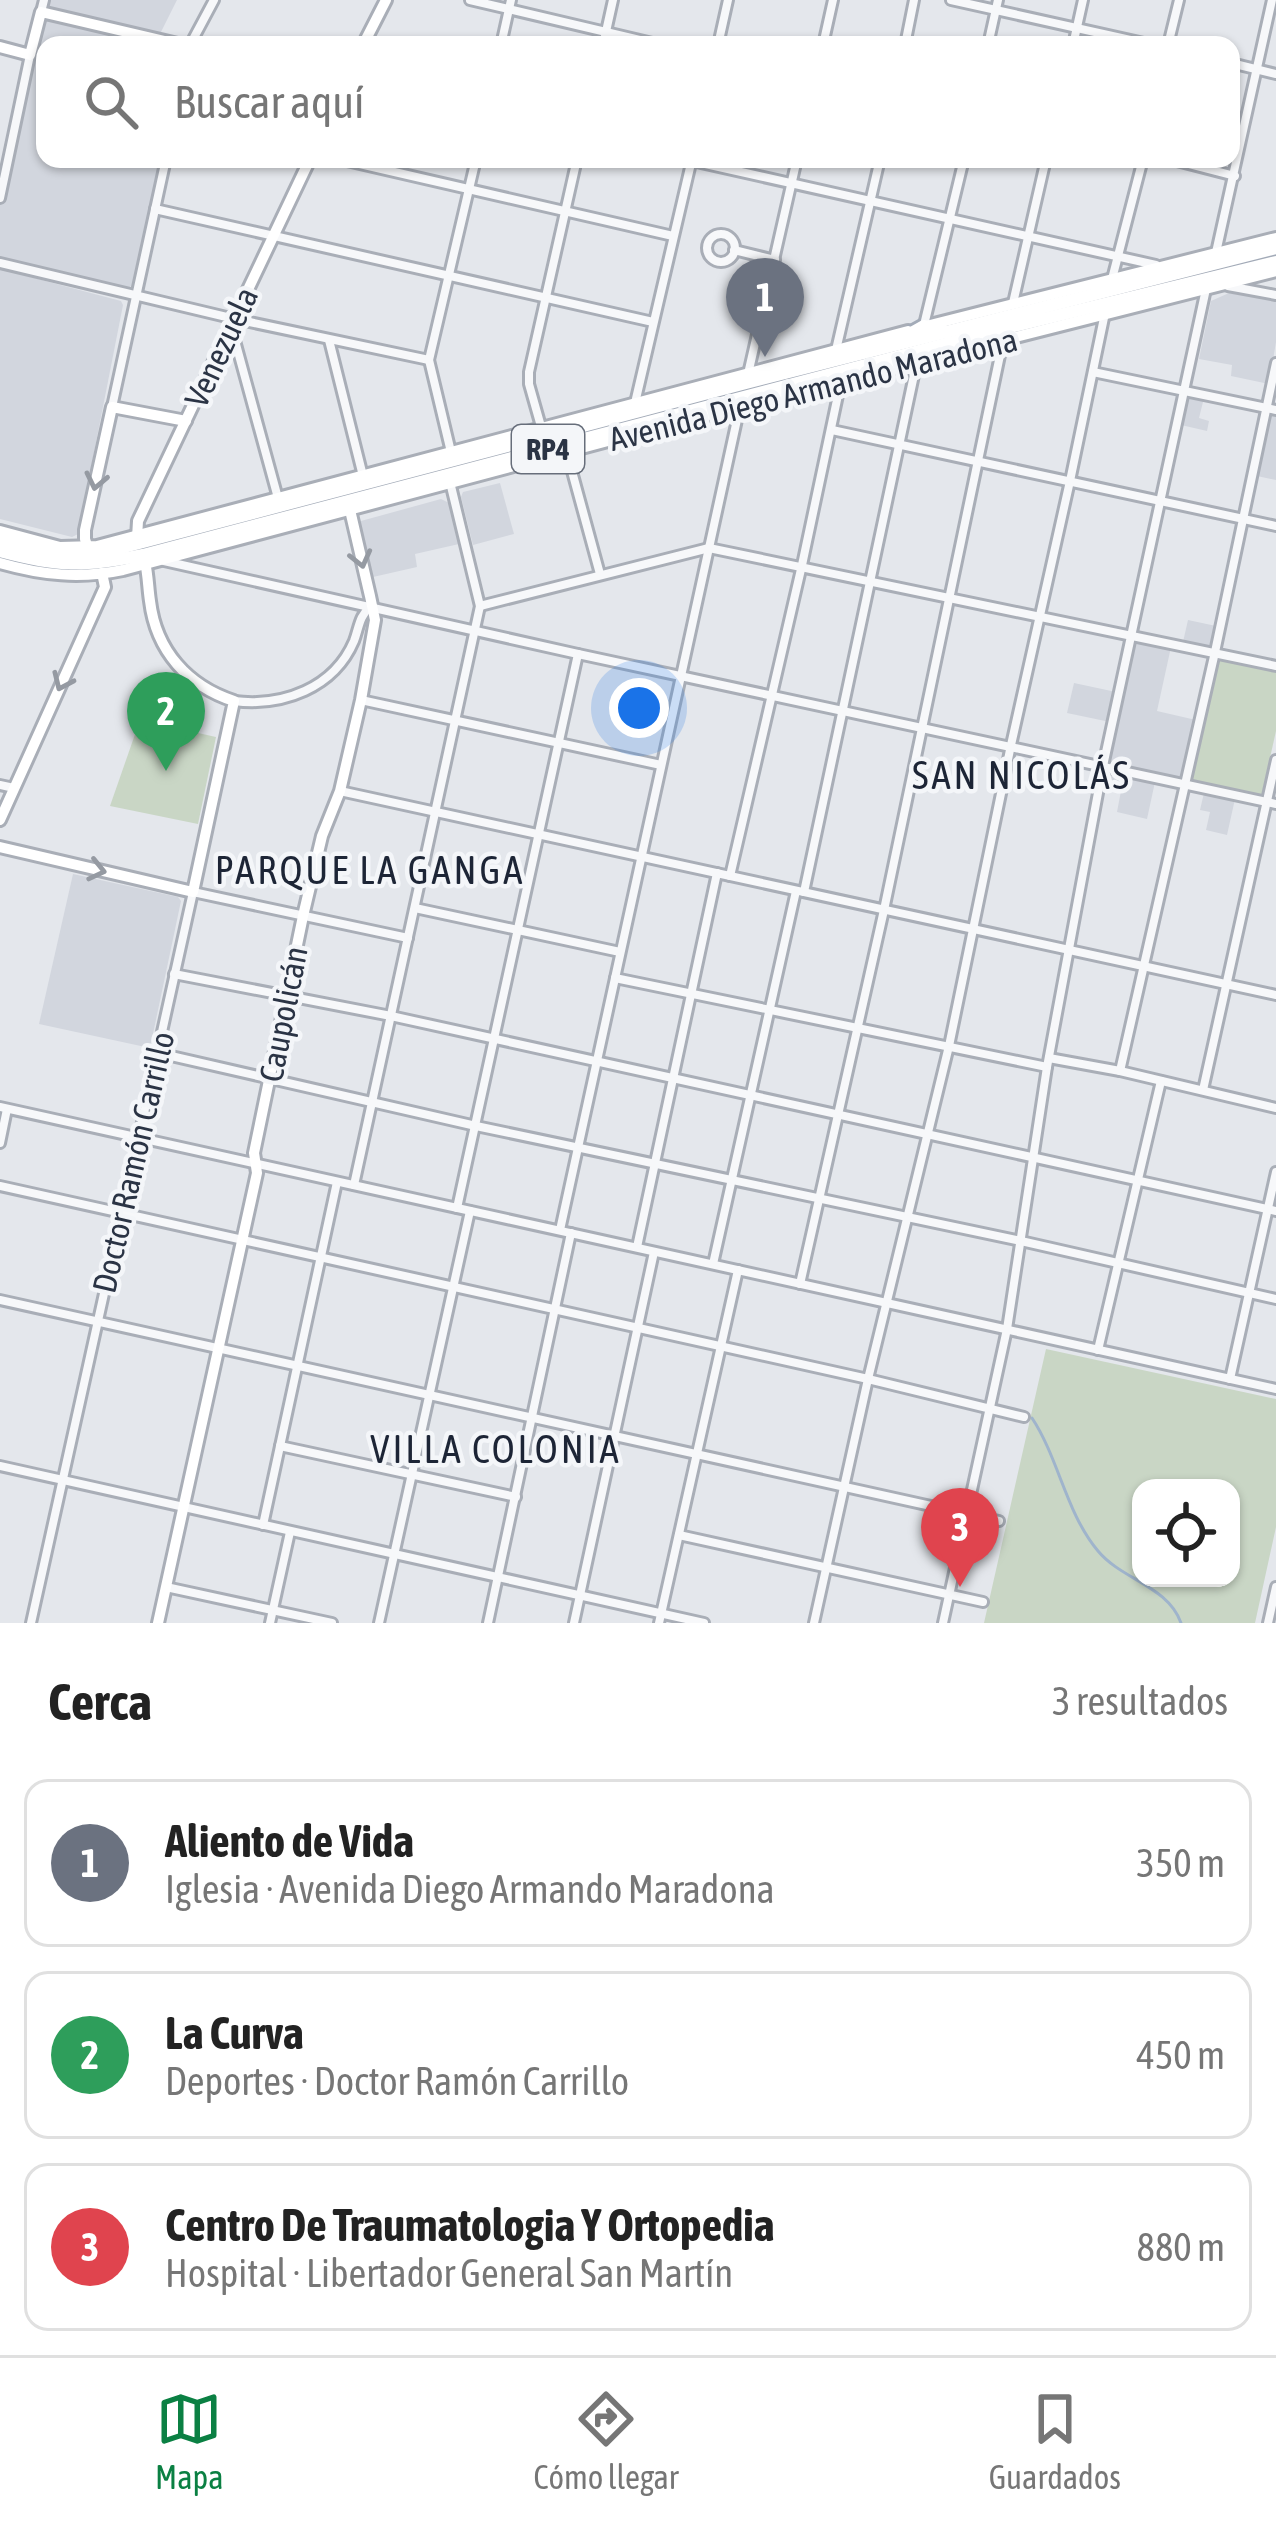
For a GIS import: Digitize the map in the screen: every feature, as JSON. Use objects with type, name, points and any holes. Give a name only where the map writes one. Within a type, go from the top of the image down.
[{"type":"main road","name":"Avenida Diego Armando Maradona","points":[[0,551],[61,565],[352,506],[543,433],[744,390],[774,390],[839,377],[1276,242]]},
{"type":"main road","name":"Avenida Diego Armando Maradona","points":[[141,550],[362,480],[566,448],[744,390],[948,332],[1059,315],[1276,266]]},
{"type":"main road","points":[[1059,315],[1105,313],[1138,296]]},
{"type":"main road","points":[[885,348],[924,326],[948,332]]},
{"type":"main road","points":[[774,390],[802,391],[839,377]]},
{"type":"main road","points":[[653,429],[744,390]]},
{"type":"main road","points":[[501,461],[539,460],[566,448]]},
{"type":"main road","name":"Avenida Diego Armando Maradona","points":[[0,541],[94,560]]},
{"type":"street","points":[[192,36],[214,0]]},
{"type":"street","points":[[368,36],[386,0]]},
{"type":"street","points":[[470,0],[510,5],[623,36]]},
{"type":"street","points":[[605,36],[613,0]]},
{"type":"street","points":[[720,36],[728,0]]},
{"type":"street","points":[[825,36],[833,0]]},
{"type":"street","points":[[906,36],[914,0]]},
{"type":"street","points":[[951,0],[997,5],[1115,36]]},
{"type":"street","points":[[1075,36],[1083,0]]},
{"type":"street","points":[[1170,36],[1179,0]]},
{"type":"street","points":[[1240,151],[1272,0]]},
{"type":"street","points":[[503,36],[510,5]]},
{"type":"street","points":[[990,36],[997,5]]},
{"type":"street","points":[[0,198],[4,154],[43,6],[153,36]]},
{"type":"street","points":[[0,47],[30,55]]},
{"type":"street","points":[[1240,65],[1276,74]]},
{"type":"street","points":[[0,820],[106,587],[86,530],[164,168]]},
{"type":"street","name":"Venezuela","points":[[141,550],[138,521],[306,168]]},
{"type":"street","points":[[376,168],[673,236]]},
{"type":"street","points":[[354,1185],[480,606],[429,361],[474,168]]},
{"type":"street","points":[[543,433],[529,378],[575,168]]},
{"type":"street","points":[[635,403],[687,168]]},
{"type":"street","points":[[723,168],[1166,267]]},
{"type":"street","points":[[560,1230],[795,168]]},
{"type":"street","points":[[836,350],[878,168]]},
{"type":"street","points":[[924,326],[962,168]]},
{"type":"street","points":[[800,1284],[1044,168]]},
{"type":"street","points":[[1112,280],[1141,168]]},
{"type":"street","points":[[1203,168],[1235,176]]},
{"type":"street","points":[[943,1623],[1007,1329],[1047,1063],[1103,766],[1237,168]]},
{"type":"street","points":[[155,209],[653,322]]},
{"type":"street","name":"Avenida Diego Armando Maradona","points":[[839,377],[917,361],[1112,280],[1276,242]]},
{"type":"street","points":[[734,250],[775,260]]},
{"type":"street","points":[[0,263],[233,322],[429,361]]},
{"type":"street","points":[[1212,284],[1276,295]]},
{"type":"street","name":"Avenida Diego Armando Maradona","points":[[744,390],[836,350],[924,326],[1105,313],[1212,284]]},
{"type":"street","points":[[814,1623],[950,1046],[1105,313]]},
{"type":"street","points":[[233,322],[278,498]]},
{"type":"street","points":[[329,340],[362,480],[352,506]]},
{"type":"street","points":[[713,1264],[842,710],[917,361]]},
{"type":"street","points":[[1120,1071],[1272,409],[1276,363]]},
{"type":"street","points":[[1093,372],[1272,409]]},
{"type":"street","points":[[730,876],[832,430],[839,377]]},
{"type":"street","name":"Avenida Diego Armando Maradona","points":[[543,433],[635,403],[744,390],[802,391]]},
{"type":"street","points":[[112,407],[186,421]]},
{"type":"street","name":"Avenida Diego Armando Maradona","points":[[566,448],[653,429]]},
{"type":"street","points":[[832,430],[1276,526]]},
{"type":"street","points":[[566,448],[600,574]]},
{"type":"street","name":"Avenida Diego Armando Maradona","points":[[450,468],[539,460]]},
{"type":"street","name":"Avenida Diego Armando Maradona","points":[[141,550],[278,498],[362,480]]},
{"type":"street","name":"Avenida Diego Armando Maradona","points":[[141,550],[163,560],[352,506]]},
{"type":"street","name":"Caupolicán","points":[[158,1623],[257,1173],[254,1154],[303,916],[322,836],[340,791],[371,645],[375,620],[352,506]]},
{"type":"street","name":"Avenida Diego Armando Maradona","points":[[0,531],[94,560]]},
{"type":"street","points":[[480,606],[709,548],[1276,666]]},
{"type":"street","points":[[141,550],[152,612],[171,658],[198,685],[235,701],[264,703],[319,684],[336,669],[370,607]]},
{"type":"street","name":"Avenida Diego Armando Maradona","points":[[0,563],[61,576],[94,560]]},
{"type":"street","points":[[163,560],[1271,803]]},
{"type":"street","points":[[353,642],[371,645]]},
{"type":"street","points":[[457,1208],[578,654]]},
{"type":"street","points":[[361,700],[661,765]]},
{"type":"street","name":"Doctor Ramón Carrillo","points":[[31,1623],[235,701]]},
{"type":"street","points":[[1203,1090],[1271,803],[1276,760]]},
{"type":"street","points":[[0,784],[14,788]]},
{"type":"street","points":[[340,791],[1276,994]]},
{"type":"street","points":[[0,848],[408,938]]},
{"type":"street","points":[[637,1247],[717,873]]},
{"type":"street","points":[[415,908],[620,952]]},
{"type":"street","points":[[174,974],[391,1016],[1272,1210]]},
{"type":"street","points":[[615,978],[950,1046],[1120,1071],[1276,1108]]},
{"type":"street","points":[[158,1053],[1276,1299]]},
{"type":"street","points":[[1099,1350],[1161,1081]]},
{"type":"street","points":[[0,1143],[3,1108],[1276,1389]]},
{"type":"street","points":[[1231,1379],[1272,1210],[1276,1172]]},
{"type":"street","points":[[262,1525],[337,1182]]},
{"type":"street","points":[[0,1186],[1024,1417]]},
{"type":"street","points":[[379,1623],[470,1210]]},
{"type":"street","points":[[488,1623],[572,1233]]},
{"type":"street","points":[[574,1623],[654,1252]]},
{"type":"street","points":[[660,1618],[738,1270]]},
{"type":"street","points":[[0,1300],[998,1521]]},
{"type":"street","points":[[280,1446],[516,1497]]},
{"type":"street","points":[[0,1466],[581,1594],[660,1618],[704,1623]]},
{"type":"street","points":[[270,1623],[290,1532]]},
{"type":"street","points":[[679,1534],[982,1602]]},
{"type":"street","points":[[166,1587],[332,1623]]},
{"type":"street","points":[[1268,1623],[1276,1587]]},
{"type":"shaded area","points":[[48,0],[177,0],[160,34],[50,11]]},
{"type":"shaded area","points":[[45,18],[128,36],[37,36]]},
{"type":"shaded area","points":[[36,41],[36,168],[159,168],[134,284],[127,289],[0,259],[0,204]]},
{"type":"shaded area","points":[[0,269],[123,305],[78,534],[72,537],[0,519]]},
{"type":"shaded area","points":[[1229,293],[1276,301],[1269,384],[1231,376],[1232,365],[1199,359],[1211,301]]},
{"type":"shaded area","points":[[1194,395],[1204,398],[1199,418],[1209,421],[1207,431],[1181,425],[1187,400]]},
{"type":"shaded area","points":[[1276,414],[1276,480],[1257,476],[1270,417]]},
{"type":"shaded area","points":[[500,483],[514,534],[473,545],[463,492]]},
{"type":"shaded area","points":[[441,499],[449,503],[459,544],[415,554],[417,567],[373,577],[361,521]]},
{"type":"shaded area","points":[[1188,620],[1216,626],[1209,646],[1183,642]]},
{"type":"shaded area","points":[[1138,641],[1171,647],[1157,711],[1196,720],[1183,774],[1174,780],[1112,766],[1108,757],[1133,645]]},
{"type":"shaded area","points":[[1074,683],[1116,692],[1110,722],[1067,713]]},
{"type":"shaded area","points":[[1108,773],[1155,782],[1147,819],[1117,812],[1121,791],[1103,787]]},
{"type":"shaded area","points":[[1204,793],[1235,799],[1227,835],[1206,830],[1210,812],[1200,810]]},
{"type":"shaded area","points":[[73,874],[181,901],[150,1048],[39,1024]]},
{"type":"green space","points":[[1219,659],[1276,672],[1276,731],[1261,798],[1191,783]]},
{"type":"green space","points":[[140,720],[216,737],[198,824],[110,806]]},
{"type":"green space","points":[[1046,1349],[1276,1399],[1276,1527],[1255,1623],[984,1623]]},
{"type":"waterway","points":[[1032,1418],[1087,1536],[1108,1561],[1166,1600],[1181,1623]]},
{"type":"place","name":"Aliento de Vida","points":[[765,357]]},
{"type":"place","name":"La Curva","points":[[166,771]]},
{"type":"place","name":"Centro De Traumatologia Y Ortopedia","points":[[960,1587]]},
{"type":"district","name":"SAN NICOLÁS","points":[[1022,775]]},
{"type":"district","name":"PARQUE LA GANGA","points":[[370,870]]},
{"type":"district","name":"VILLA COLONIA","points":[[496,1449]]}]
